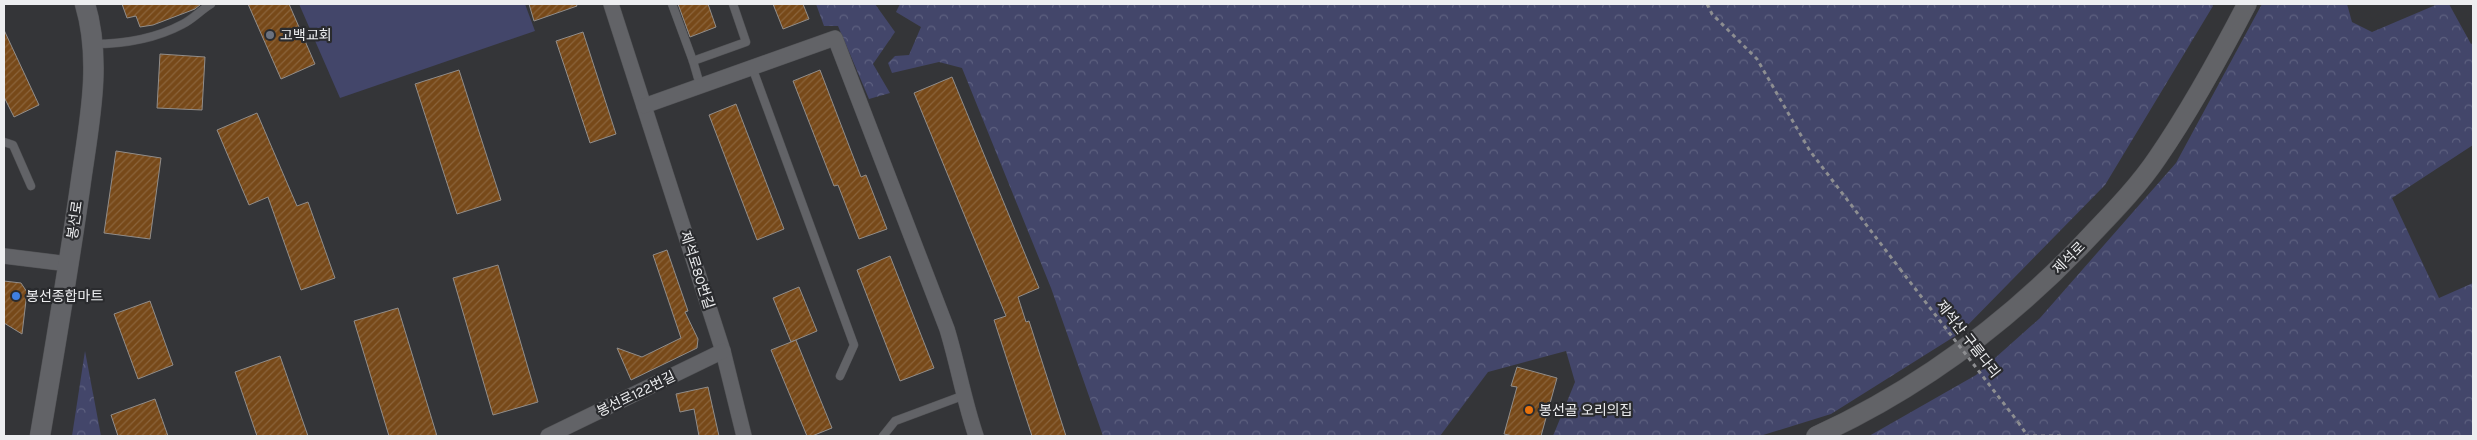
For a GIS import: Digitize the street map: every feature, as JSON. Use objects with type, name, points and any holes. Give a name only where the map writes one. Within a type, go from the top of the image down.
[{"type":"main road","name":"봉선로","points":[[40,436],[69,264],[91,111],[94,44],[85,4]]},
{"type":"street","name":"제석로80번길","points":[[611,4],[723,351],[744,436]]},
{"type":"street","name":"제석로","points":[[1816,436],[1879,405],[1958,355],[2032,294],[2073,255],[2157,159],[2188,111],[2241,7]]},
{"type":"street","points":[[644,106],[836,38],[947,329],[961,376],[962,396],[976,436]]},
{"type":"street","points":[[4,256],[69,264]]},
{"type":"street","name":"봉선로122번길","points":[[548,436],[723,351]]},
{"type":"lane","points":[[94,44],[119,44],[148,38],[185,24],[202,6],[211,4]]},
{"type":"lane","points":[[672,4],[700,85]]},
{"type":"lane","points":[[693,61],[746,42],[733,4]]},
{"type":"lane","points":[[752,67],[854,345],[840,376]]},
{"type":"lane","points":[[4,142],[13,145],[31,186]]},
{"type":"lane","points":[[882,436],[895,421],[962,396]]},
{"type":"path","name":"제석산 구름다리","points":[[1707,4],[1712,14],[1757,59],[1810,151],[2018,422],[2026,436]]},
{"type":"path","points":[[2026,436],[2062,436]]},
{"type":"green space","points":[[299,4],[525,4],[535,31],[340,98]]},
{"type":"green space","points":[[816,4],[875,4],[895,32],[873,64],[890,93],[869,99],[838,26],[824,26]]},
{"type":"green space","points":[[900,4],[2212,4],[2213,6],[2105,185],[1960,333],[1831,414],[1760,436],[1553,436],[1575,382],[1566,351],[1488,372],[1440,436],[1103,436],[1051,288],[962,68],[939,62],[892,73],[888,63],[895,56],[909,55],[921,27],[896,12]]},
{"type":"green space","points":[[2262,4],[2347,4],[2352,22],[2372,32],[2438,4],[2449,4],[2471,44],[2473,43],[2473,145],[2392,198],[2439,298],[2473,283],[2473,436],[1869,436],[1976,375],[2040,318],[2176,163]]},
{"type":"green space","points":[[85,351],[101,436],[72,436]]},
{"type":"building","points":[[122,4],[201,4],[195,9],[153,25],[140,27],[136,16],[127,18]]},
{"type":"building","points":[[248,4],[289,4],[315,64],[281,79]]},
{"type":"building","points":[[529,4],[576,4],[577,6],[534,21]]},
{"type":"building","points":[[678,4],[708,4],[716,27],[690,37]]},
{"type":"building","points":[[773,4],[803,4],[809,19],[783,29]]},
{"type":"building","points":[[4,30],[39,105],[14,117],[4,97]]},
{"type":"building","points":[[583,32],[616,134],[590,143],[556,41]]},
{"type":"building","points":[[160,54],[205,57],[202,110],[157,108]]},
{"type":"building","points":[[459,70],[501,200],[457,214],[415,84]]},
{"type":"building","points":[[820,70],[861,177],[866,175],[887,229],[859,239],[838,185],[834,186],[793,81]]},
{"type":"building","points":[[952,77],[1039,288],[1018,297],[1026,322],[1029,321],[1066,436],[1032,436],[994,320],[1006,316],[914,93]]},
{"type":"building","points":[[736,104],[784,229],[757,240],[709,115]]},
{"type":"building","points":[[257,113],[297,206],[308,202],[335,278],[301,290],[268,197],[249,205],[217,130]]},
{"type":"building","points":[[116,151],[161,158],[150,239],[104,233]]},
{"type":"building","points":[[667,250],[688,311],[685,312],[698,339],[697,348],[631,380],[617,348],[642,357],[681,338],[653,255]]},
{"type":"building","points":[[890,256],[934,368],[900,381],[857,270]]},
{"type":"building","points":[[498,265],[538,402],[493,415],[453,278]]},
{"type":"building","points":[[4,281],[21,283],[27,292],[22,334],[4,323]]},
{"type":"building","points":[[799,287],[817,331],[791,342],[773,298]]},
{"type":"building","points":[[150,301],[173,365],[138,379],[114,314]]},
{"type":"building","points":[[398,308],[437,436],[389,436],[354,321]]},
{"type":"building","points":[[796,340],[832,428],[812,436],[807,436],[771,350]]},
{"type":"building","points":[[280,356],[308,436],[257,436],[235,372]]},
{"type":"building","name":"봉선골 오리의집","points":[[1517,367],[1557,378],[1541,436],[1513,436],[1504,434],[1517,387],[1511,386]]},
{"type":"building","points":[[708,387],[719,436],[699,436],[694,409],[680,412],[676,394]]},
{"type":"building","points":[[155,399],[168,436],[118,436],[111,415]]},
{"type":"place","name":"고백교회","points":[[270,35]]},
{"type":"place","name":"봉선종합마트","points":[[16,296]]},
{"type":"place","name":"봉선골 오리의집","points":[[1529,410]]}]
